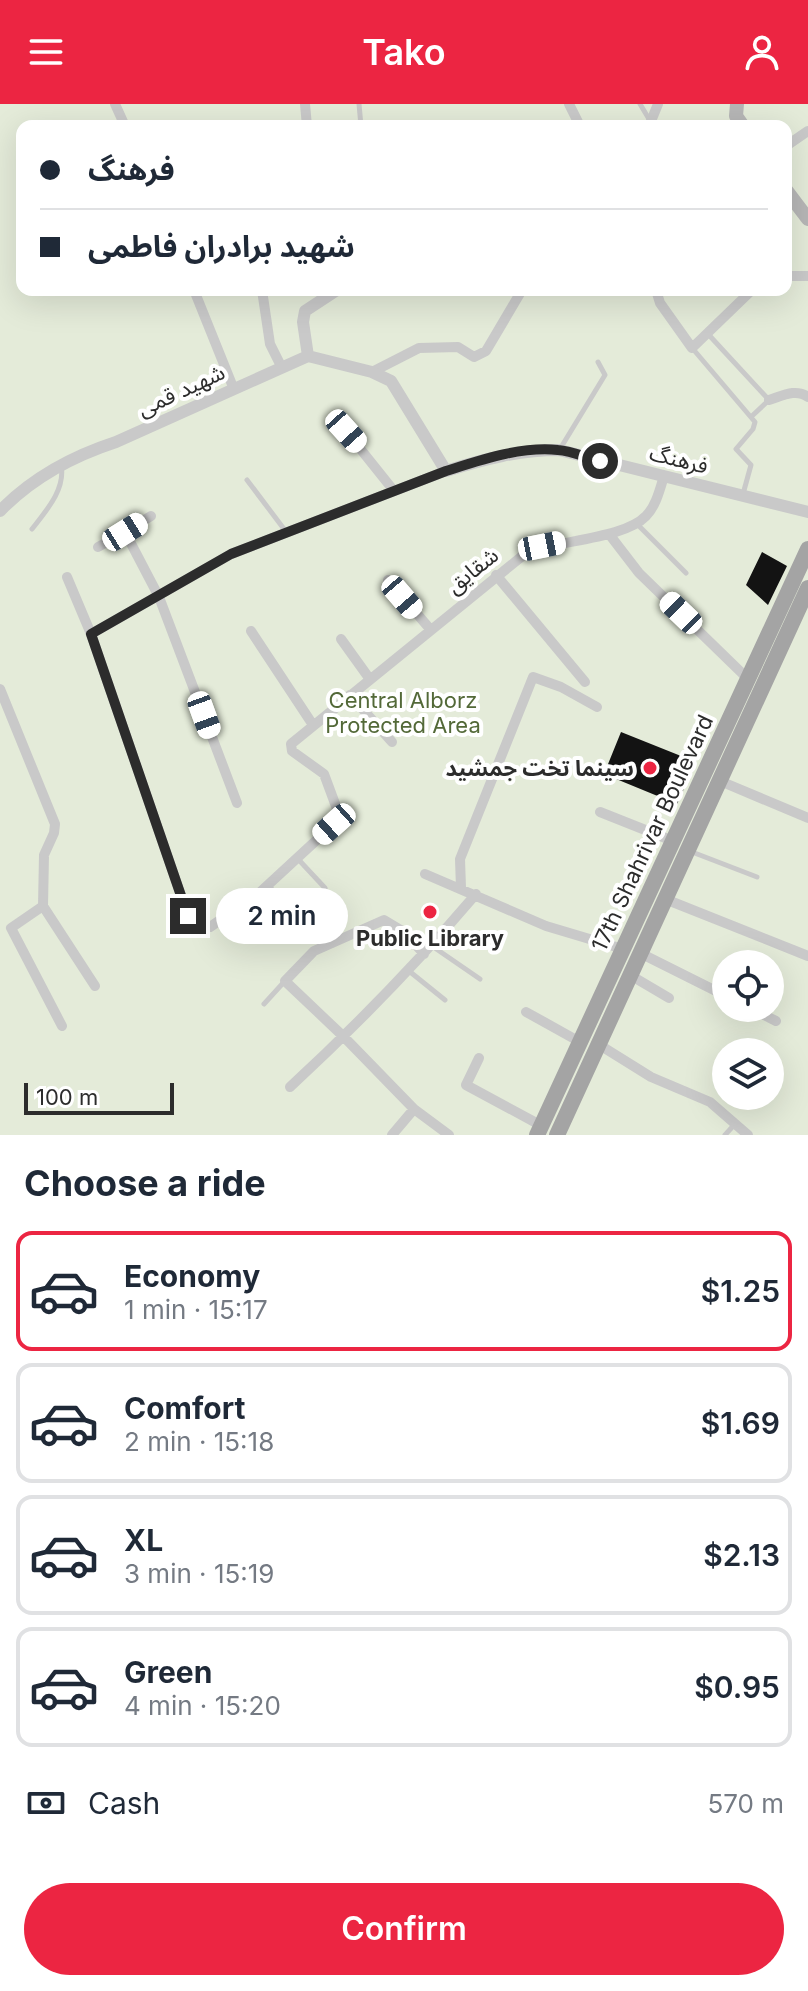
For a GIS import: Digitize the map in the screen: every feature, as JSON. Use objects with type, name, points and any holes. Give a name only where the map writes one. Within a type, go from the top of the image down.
[{"type":"main road","points":[[792,198],[808,219]]},
{"type":"main road","name":"17th Shahrivar Boulevard","points":[[540,1130],[559,1110],[598,1044],[630,975],[665,899],[680,846],[748,679],[808,549]]},
{"type":"main road","name":"17th Shahrivar Boulevard","points":[[557,1135],[559,1110],[580,1042],[623,949],[720,781],[808,588]]},
{"type":"street","points":[[196,296],[233,387]]},
{"type":"street","points":[[263,296],[270,344],[281,366]]},
{"type":"street","points":[[91,634],[231,554],[446,471],[391,381],[372,372],[308,356],[303,322],[305,311],[328,296]]},
{"type":"street","points":[[372,372],[419,348],[458,347],[474,357],[486,351],[518,296]]},
{"type":"street","points":[[658,296],[692,348],[746,296]]},
{"type":"street","name":"شهید قمی","points":[[0,511],[60,464],[308,356]]},
{"type":"street","points":[[769,400],[790,393],[808,397]]},
{"type":"street","points":[[346,431],[394,491]]},
{"type":"street","name":"فرهنگ","points":[[446,471],[530,450],[559,450],[808,512]]},
{"type":"street","name":"شقایق","points":[[210,927],[268,885],[334,824],[337,809],[324,774],[292,751],[291,744],[526,553],[542,546],[609,534],[646,516],[656,501],[664,476]]},
{"type":"street","points":[[98,547],[151,516]]},
{"type":"street","points":[[125,532],[159,597],[237,803]]},
{"type":"street","points":[[609,534],[639,573],[748,679]]},
{"type":"street","points":[[496,575],[585,682]]},
{"type":"street","points":[[67,577],[91,634],[188,916]]},
{"type":"street","points":[[388,580],[430,629]]},
{"type":"street","points":[[251,631],[313,725]]},
{"type":"street","points":[[341,639],[369,678]]},
{"type":"street","points":[[461,888],[460,859],[533,677],[561,687],[597,707]]},
{"type":"street","points":[[0,689],[55,824],[44,855],[43,906],[95,986]]},
{"type":"street","points":[[350,695],[392,742]]},
{"type":"street","points":[[720,781],[808,818]]},
{"type":"street","points":[[600,812],[680,846]]},
{"type":"street","points":[[425,874],[546,926],[623,949]]},
{"type":"street","points":[[290,1087],[408,971],[476,894]]},
{"type":"street","points":[[665,899],[808,956]]},
{"type":"street","points":[[43,906],[11,928],[62,1026]]},
{"type":"street","points":[[424,954],[404,932],[384,920],[314,951],[285,981],[414,1109],[449,1135]]},
{"type":"street","points":[[640,953],[712,989]]},
{"type":"street","points":[[630,975],[669,998]]},
{"type":"street","points":[[526,1012],[580,1042]]},
{"type":"street","points":[[598,1044],[651,1077],[710,1102],[748,1135]]},
{"type":"street","points":[[479,1058],[466,1085],[540,1130]]},
{"type":"street","points":[[392,1135],[414,1109]]},
{"type":"lane","points":[[708,333],[769,400],[752,416]]},
{"type":"lane","points":[[692,348],[752,416],[753,429],[736,449],[751,465],[743,495]]},
{"type":"lane","points":[[559,450],[605,375],[598,362]]},
{"type":"lane","points":[[32,529],[52,503],[63,475],[60,464]]},
{"type":"lane","points":[[247,480],[288,534]]},
{"type":"lane","points":[[635,523],[686,573]]},
{"type":"lane","points":[[680,846],[757,877]]},
{"type":"lane","points":[[297,858],[325,888]]},
{"type":"lane","points":[[268,885],[296,916]]},
{"type":"lane","points":[[432,946],[480,979]]},
{"type":"lane","points":[[408,971],[445,1000]]},
{"type":"lane","points":[[264,1004],[285,981]]},
{"type":"lane","points":[[725,1135],[736,1123]]},
{"type":"green space","name":"Central Alborz Protected Area","points":[[0,104],[808,104],[808,1135],[0,1135]]},
{"type":"building","points":[[762,552],[787,566],[768,605],[746,585]]},
{"type":"building","name":"سینما تخت جمشید","points":[[621,732],[696,762],[677,804],[604,774]]},
{"type":"place","name":"سینما تخت جمشید","points":[[650,768]]},
{"type":"place","name":"Public Library","points":[[430,912]]},
{"type":"route","points":[[188,916],[91,634],[231,554],[446,471],[530,450],[559,450],[600,461]]}]
